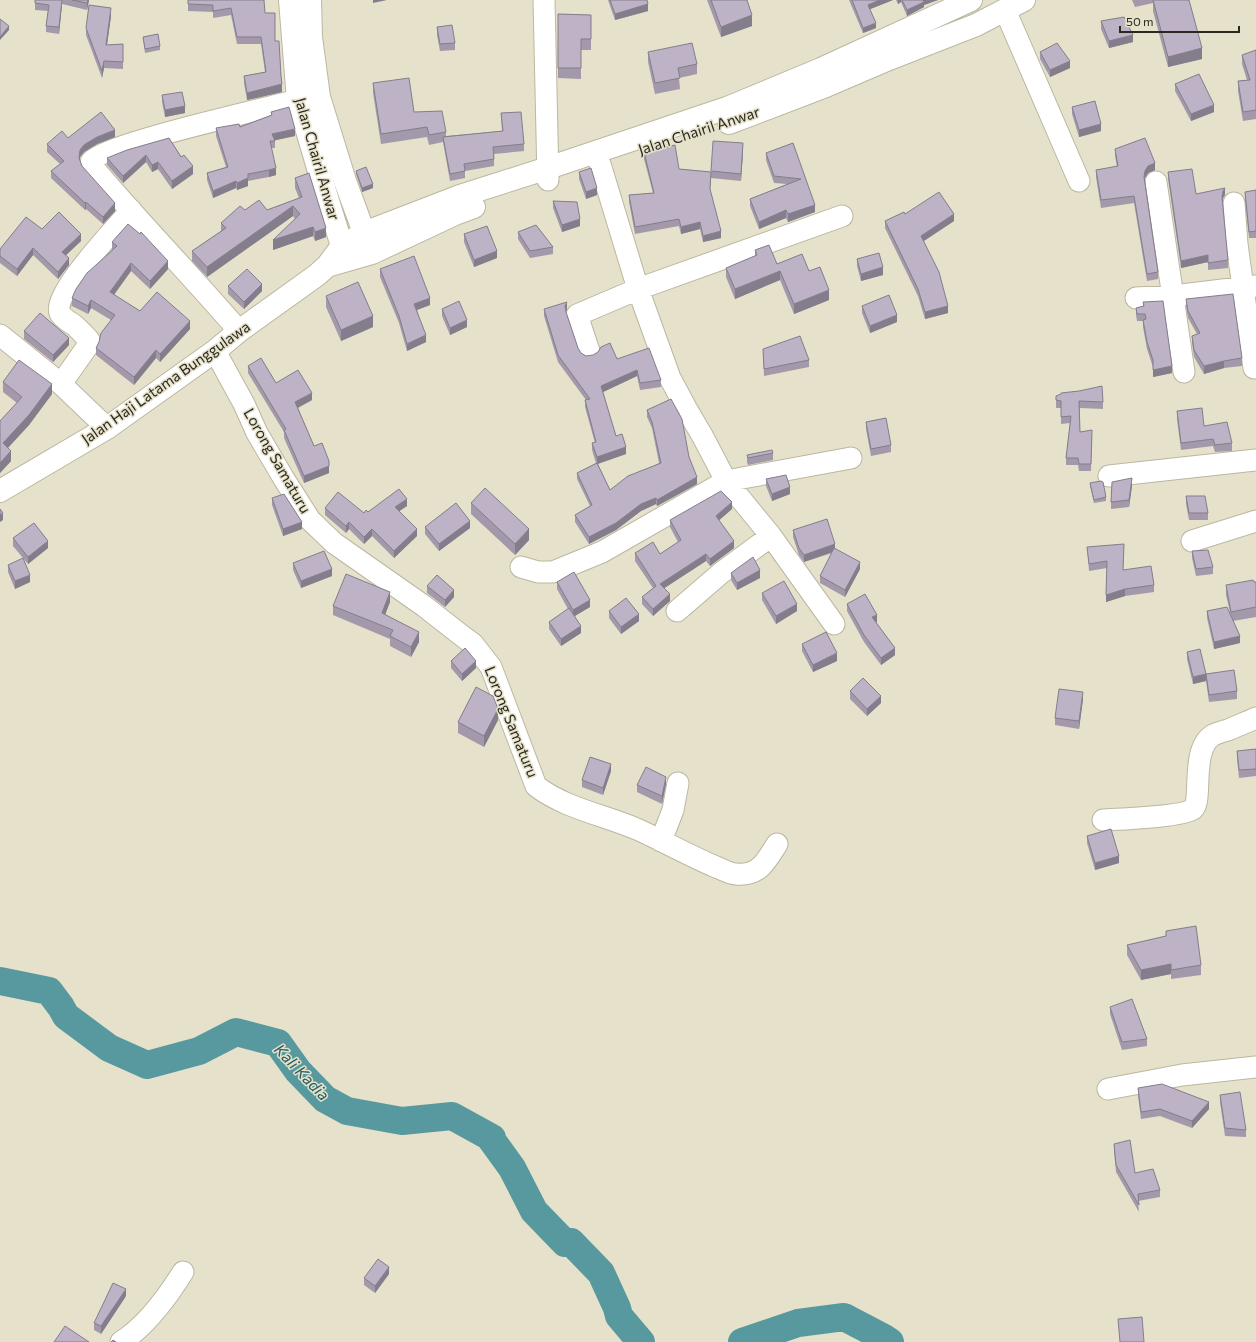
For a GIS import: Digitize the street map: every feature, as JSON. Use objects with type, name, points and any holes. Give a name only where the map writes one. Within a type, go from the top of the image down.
[{"type":"main road","name":"Jalan Chairil Anwar","points":[[290,0],[298,100],[320,176],[346,253]]},
{"type":"main road","name":"Jalan Chairil Anwar","points":[[310,0],[311,37],[319,97],[345,181],[372,253]]},
{"type":"main road","name":"Jalan Chairil Anwar","points":[[346,253],[372,253],[455,214],[548,174],[727,108],[821,69],[966,1]]},
{"type":"main road","name":"Jalan Chairil Anwar","points":[[327,266],[346,253],[364,232],[460,196],[548,174],[600,164],[724,125],[826,86],[889,59],[976,25],[1015,5]]},
{"type":"main road","name":"Jalan Haji Latama Bunggulawa","points":[[0,491],[107,428],[215,351],[239,331],[327,266]]},
{"type":"street","points":[[544,0],[548,174]]},
{"type":"street","points":[[1015,5],[1079,181]]},
{"type":"street","points":[[239,331],[131,210],[120,200],[91,165],[91,162],[103,154],[141,141],[298,100]]},
{"type":"street","points":[[600,164],[638,289],[670,378],[726,481],[771,536],[834,624]]},
{"type":"street","points":[[1156,182],[1184,372]]},
{"type":"street","points":[[1234,203],[1238,244],[1250,287],[1254,368]]},
{"type":"street","points":[[61,384],[89,344],[90,340],[60,314],[60,303],[85,262],[131,210]]},
{"type":"street","points":[[589,352],[577,315],[638,289],[842,216]]},
{"type":"street","points":[[1136,298],[1173,296],[1250,287]]},
{"type":"street","points":[[0,335],[61,384],[107,428]]},
{"type":"street","name":"Lorong Samaturu","points":[[215,351],[244,404],[257,433],[310,520],[334,543],[473,644],[491,667],[536,786],[547,794],[563,802],[639,830],[693,857],[735,874],[750,873],[763,867],[777,844]]},
{"type":"street","points":[[520,568],[538,572],[553,572],[588,558],[602,552],[658,521],[726,481],[851,458]]},
{"type":"street","points":[[1109,476],[1256,460]]},
{"type":"street","points":[[1192,541],[1256,521]]},
{"type":"street","points":[[677,611],[721,573],[771,536]]},
{"type":"street","points":[[1103,820],[1174,814],[1188,812],[1194,808],[1197,804],[1199,766],[1202,750],[1206,742],[1213,735],[1256,718]]},
{"type":"street","points":[[661,841],[673,810],[678,783]]},
{"type":"street","points":[[1108,1089],[1182,1075],[1256,1067]]},
{"type":"street","points":[[121,1342],[144,1322],[170,1291],[183,1272]]},
{"type":"building","points":[[35,0],[62,0],[59,27],[46,26],[49,5],[35,3]]},
{"type":"building","points":[[72,0],[88,0],[87,3]]},
{"type":"building","points":[[188,0],[264,0],[265,13],[275,13],[275,41],[279,41],[282,84],[247,93],[244,76],[266,72],[261,37],[237,37],[231,8],[213,11],[213,5],[188,4]]},
{"type":"building","points":[[610,0],[647,0],[648,4],[615,14]]},
{"type":"building","points":[[711,0],[747,0],[752,15],[721,27]]},
{"type":"building","points":[[852,0],[880,0],[868,5],[876,23],[863,28]]},
{"type":"building","points":[[902,0],[923,0],[924,2],[907,10]]},
{"type":"building","points":[[1153,0],[1189,0],[1202,48],[1168,57]]},
{"type":"building","points":[[89,5],[111,8],[106,45],[123,44],[123,62],[104,61],[102,71],[86,28]]},
{"type":"building","points":[[558,14],[591,15],[591,39],[581,39],[581,68],[558,68]]},
{"type":"building","points":[[1124,17],[1133,35],[1109,41],[1101,21]]},
{"type":"building","points":[[0,19],[9,26],[0,37]]},
{"type":"building","points":[[452,25],[455,43],[440,44],[437,27]]},
{"type":"building","points":[[158,34],[160,46],[145,49],[143,37]]},
{"type":"building","points":[[692,43],[697,64],[678,68],[680,78],[655,83],[648,52]]},
{"type":"building","points":[[1057,43],[1070,61],[1050,70],[1040,52]]},
{"type":"building","points":[[1256,50],[1256,110],[1243,112],[1238,81],[1250,80],[1242,55]]},
{"type":"building","points":[[1199,74],[1214,105],[1191,114],[1175,84]]},
{"type":"building","points":[[409,78],[414,112],[442,111],[446,132],[429,135],[427,127],[381,134],[373,83]]},
{"type":"building","points":[[182,92],[185,106],[165,110],[162,95]]},
{"type":"building","points":[[1095,101],[1101,124],[1079,130],[1072,107]]},
{"type":"building","points":[[289,107],[295,129],[272,134],[275,141],[270,141],[276,168],[248,174],[248,178],[237,183],[236,181],[213,191],[207,173],[228,167],[216,128],[239,124],[240,127],[272,115],[271,112]]},
{"type":"building","points":[[101,112],[115,130],[97,137],[84,145],[80,150],[79,158],[82,166],[115,203],[103,217],[86,202],[85,203],[51,171],[64,161],[47,144],[62,131],[68,138]]},
{"type":"building","points":[[521,112],[524,144],[493,147],[494,159],[464,164],[465,171],[450,174],[443,137],[503,131],[501,113]]},
{"type":"building","points":[[169,138],[181,157],[184,155],[193,166],[172,181],[158,162],[152,165],[146,155],[123,176],[107,158],[127,150]]},
{"type":"building","points":[[1145,138],[1155,163],[1148,166],[1144,177],[1158,272],[1147,274],[1134,196],[1101,200],[1096,170],[1118,166],[1115,149]]},
{"type":"building","points":[[713,141],[743,143],[741,174],[711,171]]},
{"type":"building","points":[[793,143],[815,205],[788,214],[786,210],[759,222],[750,199],[801,179],[774,176],[766,153]]},
{"type":"building","points":[[675,145],[679,169],[711,172],[710,189],[721,231],[703,236],[700,222],[681,227],[679,219],[635,227],[629,195],[654,193],[644,152]]},
{"type":"building","points":[[366,167],[373,184],[362,188],[356,171]]},
{"type":"building","points":[[591,168],[597,188],[586,192],[579,172]]},
{"type":"building","points":[[1192,169],[1196,194],[1225,188],[1222,197],[1228,260],[1208,263],[1208,255],[1181,261],[1168,172]]},
{"type":"building","points":[[309,173],[326,228],[315,232],[313,227],[273,240],[300,214],[293,206],[207,267],[192,251],[226,228],[221,223],[240,206],[245,210],[259,200],[267,210],[302,197],[295,178]]},
{"type":"building","points":[[1256,190],[1256,231],[1249,232],[1245,192]]},
{"type":"building","points":[[939,192],[954,214],[921,236],[939,272],[948,306],[925,312],[918,289],[885,221],[904,212],[905,214]]},
{"type":"building","points":[[553,201],[577,202],[580,219],[562,225]]},
{"type":"building","points":[[59,212],[81,234],[62,252],[69,258],[58,272],[33,248],[17,269],[0,256],[0,249],[26,217],[42,229]]},
{"type":"building","points":[[128,224],[140,234],[141,232],[168,261],[150,281],[131,263],[110,292],[140,311],[157,292],[190,321],[160,354],[156,350],[134,377],[96,348],[101,333],[115,315],[91,300],[88,306],[72,298],[76,289],[87,273],[117,246],[112,242]]},
{"type":"building","points":[[536,225],[553,247],[530,251],[518,232]]},
{"type":"building","points":[[487,226],[497,251],[474,260],[464,234]]},
{"type":"building","points":[[769,245],[777,264],[802,254],[809,271],[820,267],[829,290],[794,304],[780,271],[735,289],[726,268],[757,255],[755,250]]},
{"type":"building","points":[[879,253],[883,267],[861,274],[857,259]]},
{"type":"building","points":[[414,256],[430,298],[414,304],[426,335],[407,344],[399,316],[380,269]]},
{"type":"building","points":[[247,269],[262,284],[244,302],[228,286]]},
{"type":"building","points":[[358,282],[373,316],[341,330],[326,296]]},
{"type":"building","points":[[1233,294],[1242,358],[1204,366],[1194,350],[1192,336],[1200,333],[1188,311],[1186,299]]},
{"type":"building","points":[[889,295],[897,315],[870,326],[862,306]]},
{"type":"building","points":[[459,301],[467,320],[450,328],[442,309]]},
{"type":"building","points":[[1163,301],[1172,366],[1153,370],[1153,360],[1147,342],[1143,320],[1146,319],[1145,314],[1137,314],[1136,308],[1144,306],[1143,302]]},
{"type":"building","points":[[567,302],[565,306],[566,312],[581,353],[586,356],[593,355],[598,352],[601,347],[610,343],[617,359],[649,348],[661,380],[640,383],[637,370],[601,386],[616,436],[622,434],[626,447],[597,457],[592,443],[596,442],[585,400],[590,399],[558,355],[544,309]]},
{"type":"building","points":[[40,313],[69,338],[53,355],[24,331]]},
{"type":"building","points":[[800,336],[809,360],[764,369],[763,349]]},
{"type":"building","points":[[261,358],[276,383],[298,370],[312,393],[295,402],[314,446],[322,443],[329,461],[329,466],[304,476],[284,430],[286,429],[248,366]]},
{"type":"building","points":[[19,360],[52,384],[29,415],[3,443],[11,451],[0,463],[0,421],[22,397],[3,382]]},
{"type":"building","points":[[1102,386],[1103,402],[1079,401],[1080,432],[1092,430],[1091,464],[1079,464],[1078,458],[1066,458],[1071,416],[1061,417],[1061,401],[1056,400],[1056,396],[1061,393]]},
{"type":"building","points":[[671,399],[682,419],[689,457],[697,477],[657,500],[656,498],[641,504],[616,523],[589,537],[575,515],[592,505],[577,473],[597,463],[610,490],[628,476],[661,463],[652,422],[647,410]]},
{"type":"building","points":[[1202,408],[1204,426],[1227,422],[1232,443],[1215,445],[1213,439],[1181,443],[1177,411]]},
{"type":"building","points":[[886,418],[891,445],[871,449],[866,422]]},
{"type":"building","points":[[772,450],[773,453],[748,458],[747,455]]},
{"type":"building","points":[[786,475],[790,487],[772,494],[766,479]]},
{"type":"building","points":[[1132,478],[1129,500],[1111,502],[1112,482]]},
{"type":"building","points":[[1103,482],[1106,497],[1094,500],[1090,483]]},
{"type":"building","points":[[485,488],[529,529],[515,544],[471,503]]},
{"type":"building","points":[[399,489],[407,499],[395,507],[417,529],[394,551],[372,529],[364,537],[349,522],[346,526],[325,508],[338,492],[364,513],[366,510],[368,512]]},
{"type":"building","points":[[721,491],[732,502],[716,516],[734,541],[710,559],[706,554],[660,584],[670,594],[653,609],[642,597],[656,586],[635,553],[653,542],[660,554],[681,540],[670,520]]},
{"type":"building","points":[[284,494],[302,522],[283,529],[272,498]]},
{"type":"building","points":[[1186,496],[1205,496],[1208,513],[1189,513]]},
{"type":"building","points":[[456,503],[470,521],[439,544],[425,527]]},
{"type":"building","points":[[827,519],[835,544],[804,555],[799,548],[793,530]]},
{"type":"building","points":[[34,523],[48,541],[28,557],[13,538]]},
{"type":"building","points":[[1124,544],[1123,570],[1151,566],[1154,585],[1125,589],[1106,595],[1107,561],[1089,564],[1087,547]]},
{"type":"building","points":[[834,548],[860,562],[845,590],[820,576]]},
{"type":"building","points":[[1208,550],[1213,567],[1196,569],[1192,551]]},
{"type":"building","points":[[324,551],[332,569],[301,581],[293,563]]},
{"type":"building","points":[[753,557],[760,570],[737,583],[731,573]]},
{"type":"building","points":[[23,558],[30,575],[15,581],[8,565]]},
{"type":"building","points":[[574,572],[590,600],[573,610],[557,582]]},
{"type":"building","points":[[346,574],[390,592],[382,613],[419,632],[411,647],[390,636],[393,630],[333,606]]},
{"type":"building","points":[[437,575],[454,590],[445,600],[427,586]]},
{"type":"building","points":[[1253,580],[1256,582],[1256,607],[1231,612],[1226,585]]},
{"type":"building","points":[[784,581],[797,604],[776,616],[762,593]]},
{"type":"building","points":[[865,594],[877,615],[872,617],[895,648],[881,658],[864,635],[847,604]]},
{"type":"building","points":[[626,598],[639,614],[621,627],[609,611]]},
{"type":"building","points":[[1227,607],[1240,636],[1214,642],[1207,611]]},
{"type":"building","points":[[569,608],[581,626],[561,639],[549,622]]},
{"type":"building","points":[[826,632],[837,653],[813,665],[802,644]]},
{"type":"building","points":[[465,648],[476,661],[462,674],[451,661]]},
{"type":"building","points":[[1200,649],[1206,674],[1193,677],[1187,652]]},
{"type":"building","points":[[1234,670],[1237,691],[1209,695],[1206,674]]},
{"type":"building","points":[[863,678],[881,696],[867,709],[850,691]]},
{"type":"building","points":[[476,687],[493,696],[498,709],[484,736],[458,722]]},
{"type":"building","points":[[1059,689],[1083,692],[1079,721],[1055,718]]},
{"type":"building","points":[[1256,749],[1256,769],[1239,770],[1237,751]]},
{"type":"building","points":[[590,757],[611,764],[603,788],[582,780]]},
{"type":"building","points":[[646,767],[666,777],[662,796],[637,785]]},
{"type":"building","points":[[1111,829],[1119,856],[1095,863],[1087,836]]},
{"type":"building","points":[[1196,926],[1201,965],[1171,970],[1171,964],[1141,970],[1127,945],[1166,936],[1166,931]]},
{"type":"building","points":[[1132,999],[1147,1039],[1122,1042],[1110,1007]]},
{"type":"building","points":[[1162,1084],[1209,1102],[1192,1121],[1160,1109],[1141,1112],[1138,1088]]},
{"type":"building","points":[[1240,1092],[1246,1130],[1225,1128],[1220,1095]]},
{"type":"building","points":[[1130,1140],[1135,1173],[1153,1169],[1160,1190],[1138,1194],[1139,1205],[1116,1165],[1114,1144]]},
{"type":"building","points":[[378,1259],[389,1267],[375,1286],[364,1278]]},
{"type":"building","points":[[113,1283],[126,1289],[101,1326],[94,1323]]},
{"type":"building","points":[[1142,1317],[1144,1342],[1120,1342],[1118,1319]]},
{"type":"building","points":[[65,1326],[89,1342],[54,1342]]},
{"type":"waterway","name":"Kali Kadia","points":[[0,981],[49,991],[66,1016],[109,1048],[147,1065],[199,1051],[236,1032],[278,1043],[298,1071],[325,1099],[347,1111],[402,1121],[452,1116],[492,1138],[491,1139],[512,1168],[534,1211],[565,1243],[571,1242],[601,1273],[617,1308],[619,1316],[641,1342]]},
{"type":"waterway","name":"Kali Kadia","points":[[742,1342],[798,1323],[844,1317],[890,1342]]}]
